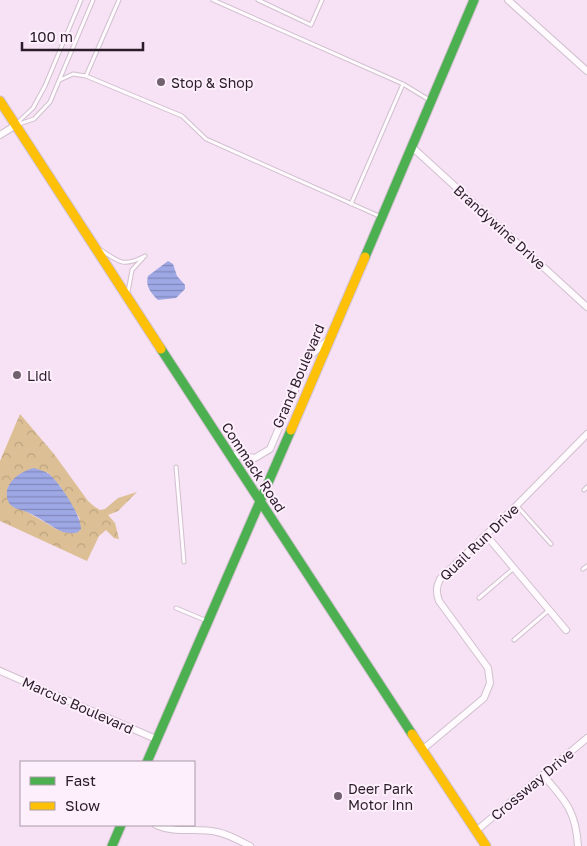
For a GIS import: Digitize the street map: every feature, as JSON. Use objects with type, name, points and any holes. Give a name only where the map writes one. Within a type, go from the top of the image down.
[{"type":"main road","name":"Grand Boulevard","points":[[147,761],[260,503],[474,0]]},
{"type":"main road","name":"Commack Road","points":[[0,101],[260,503],[486,846]]},
{"type":"main road","points":[[112,846],[121,826]]},
{"type":"street","points":[[508,0],[587,71]]},
{"type":"street","points":[[0,136],[16,125]]},
{"type":"street","name":"Brandywine Drive","points":[[412,147],[587,307]]},
{"type":"street","points":[[229,454],[255,458],[270,449],[309,357],[328,340]]},
{"type":"street","name":"Quail Run Drive","points":[[422,750],[484,698],[490,683],[488,668],[439,601],[436,587],[440,579],[587,434]]},
{"type":"street","points":[[486,535],[566,630]]},
{"type":"street","name":"Marcus Boulevard","points":[[0,671],[156,740]]},
{"type":"street","name":"Crossway Drive","points":[[476,831],[587,738]]},
{"type":"street","points":[[543,775],[566,801],[573,816],[578,846]]},
{"type":"street","points":[[160,826],[177,831],[198,829],[219,832],[250,846]]},
{"type":"lane","points":[[16,125],[33,108],[45,86],[82,0]]},
{"type":"lane","points":[[16,125],[34,119],[50,102],[94,0]]},
{"type":"lane","points":[[86,76],[119,0]]},
{"type":"lane","points":[[213,0],[403,84],[431,101]]},
{"type":"lane","points":[[258,0],[311,25],[322,0]]},
{"type":"lane","points":[[60,81],[73,74],[86,76],[182,116],[206,139],[382,217]]},
{"type":"lane","points":[[351,204],[403,84]]},
{"type":"lane","points":[[95,246],[122,263],[132,263],[145,256],[129,276],[128,297]]},
{"type":"lane","points":[[176,467],[184,562]]},
{"type":"lane","points":[[516,506],[551,544]]},
{"type":"lane","points":[[583,569],[587,566]]},
{"type":"lane","points":[[479,598],[514,568]]},
{"type":"lane","points":[[176,608],[208,621]]},
{"type":"lane","points":[[514,640],[549,610]]},
{"type":"green space","points":[[20,414],[54,454],[88,501],[95,507],[100,510],[105,509],[118,498],[137,492],[118,511],[108,515],[115,523],[119,539],[114,538],[106,530],[99,536],[87,561],[0,521],[0,461]],"holes":[[[47,472],[60,486],[80,519],[58,530],[27,512]]]},
{"type":"water","points":[[168,261],[173,264],[177,276],[185,285],[185,289],[176,298],[158,300],[148,286],[148,276]]},
{"type":"water","points":[[34,468],[44,471],[54,478],[64,492],[78,516],[81,529],[78,532],[63,532],[33,515],[13,507],[9,503],[7,490],[9,485],[23,472]]},
{"type":"traffic: fast","points":[[365,257],[474,0]]},
{"type":"traffic: fast","points":[[161,349],[412,734]]},
{"type":"traffic: fast","points":[[147,761],[291,430]]},
{"type":"traffic: fast","points":[[112,846],[121,826]]},
{"type":"traffic: slow","points":[[0,101],[161,349]]},
{"type":"traffic: slow","points":[[291,430],[365,257]]},
{"type":"traffic: slow","points":[[412,734],[486,846]]},
{"type":"place","name":"Stop & Shop","points":[[161,82]]},
{"type":"place","name":"Lidl","points":[[17,375]]},
{"type":"place","name":"Deer Park Motor Inn","points":[[338,796]]}]
